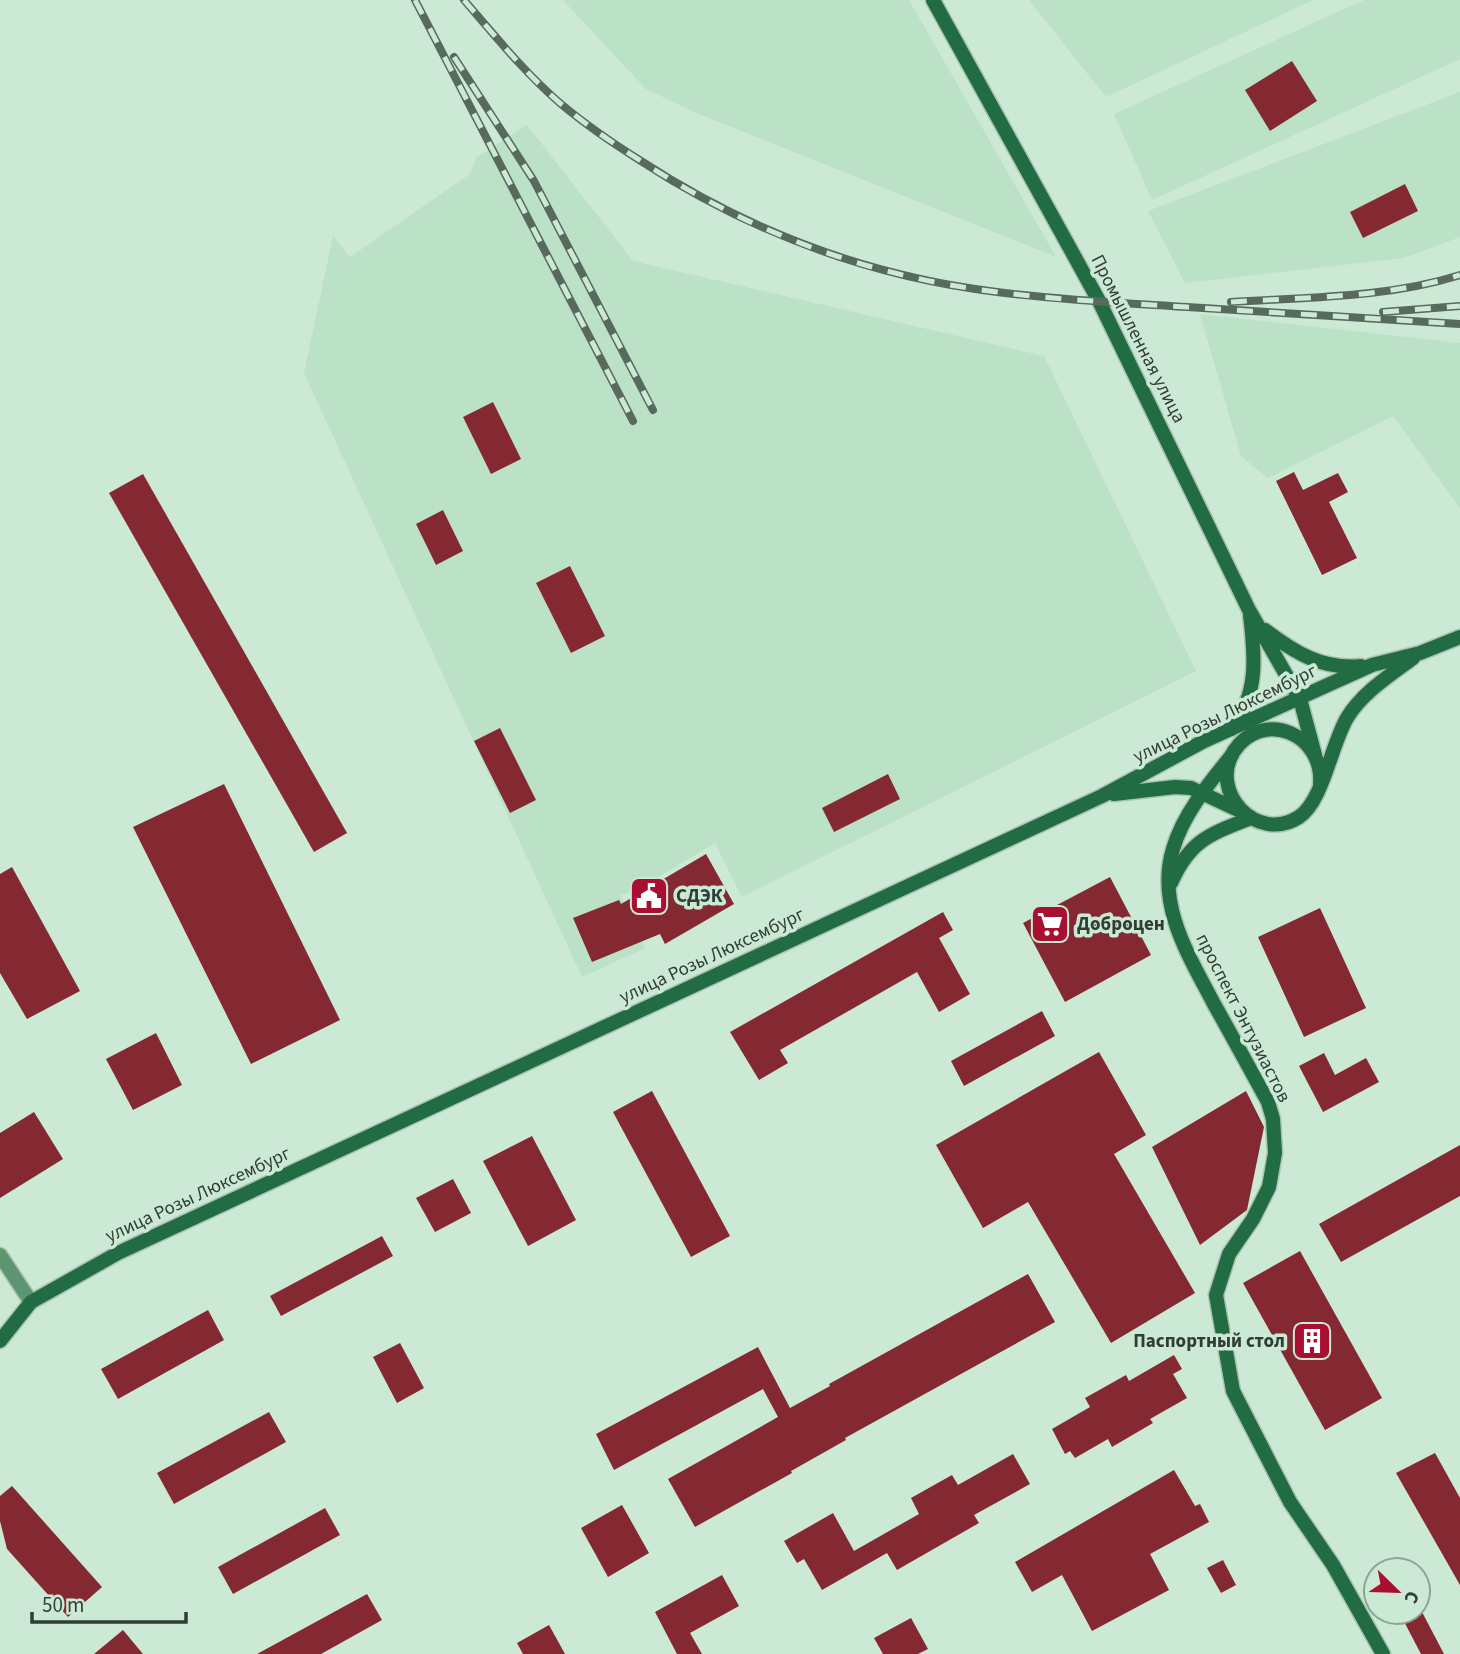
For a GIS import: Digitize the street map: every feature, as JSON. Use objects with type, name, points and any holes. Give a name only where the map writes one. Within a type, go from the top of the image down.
[{"type":"main road","name":"Промышленная улица","points":[[933,0],[1099,301],[1249,610],[1300,699],[1315,755]]},
{"type":"main road","points":[[1231,729],[1246,706],[1255,670],[1249,610]]},
{"type":"main road","points":[[1259,625],[1299,653],[1324,664],[1347,667],[1372,665]]},
{"type":"main road","name":"улица Розы Люксембург","points":[[0,1341],[31,1302],[130,1248],[1102,796],[1231,729],[1372,665],[1420,653],[1460,637]]},
{"type":"main road","points":[[1102,796],[1175,787],[1203,793],[1263,823],[1276,824],[1295,819],[1314,802],[1339,733],[1354,707],[1381,682],[1420,653]]},
{"type":"main road","points":[[1231,729],[1281,730],[1295,735],[1307,744],[1315,755],[1320,769],[1320,784]]},
{"type":"main road","points":[[1247,816],[1232,798],[1227,786],[1227,773],[1232,755],[1247,738],[1267,730]]},
{"type":"main road","name":"проспект Энтузиастов","points":[[1232,755],[1203,793],[1173,847],[1168,868],[1168,891],[1178,933],[1268,1102],[1273,1119],[1275,1153],[1269,1187],[1253,1219],[1229,1254],[1216,1296],[1233,1391],[1290,1502],[1332,1565],[1383,1654]]},
{"type":"main road","points":[[1168,891],[1183,859],[1191,849],[1247,816]]},
{"type":"street","points":[[0,1255],[31,1302]]},
{"type":"shaded area","points":[[563,0],[909,0],[1056,257],[694,112],[646,89]]},
{"type":"shaded area","points":[[1029,0],[1313,0],[1106,97]]},
{"type":"shaded area","points":[[1364,0],[1460,0],[1460,59],[1152,200],[1114,114]]},
{"type":"shaded area","points":[[1460,92],[1460,237],[1404,258],[1185,283],[1148,211]]},
{"type":"shaded area","points":[[527,125],[633,261],[1044,356],[1196,671],[742,897],[715,843],[638,889],[620,895],[645,948],[582,977],[304,373],[333,236],[350,257],[470,174],[476,158]]},
{"type":"shaded area","points":[[1200,314],[1460,343],[1460,508],[1393,416],[1268,478],[1241,456]]},
{"type":"building","points":[[1292,61],[1317,101],[1270,131],[1245,90]]},
{"type":"building","points":[[1405,184],[1418,211],[1363,238],[1350,212]]},
{"type":"building","points":[[493,402],[521,459],[491,474],[463,417]]},
{"type":"building","points":[[1294,472],[1303,490],[1338,473],[1348,492],[1329,502],[1357,558],[1322,575],[1276,481]]},
{"type":"building","points":[[143,474],[347,833],[314,852],[109,493]]},
{"type":"building","points":[[443,510],[463,551],[436,565],[416,524]]},
{"type":"building","points":[[570,566],[605,636],[571,653],[536,583]]},
{"type":"building","points":[[500,728],[536,800],[510,813],[474,741]]},
{"type":"building","points":[[888,774],[900,799],[834,832],[822,808]]},
{"type":"building","points":[[224,784],[340,1020],[251,1064],[133,827]]},
{"type":"building","points":[[706,854],[734,904],[665,944],[660,934],[592,962],[573,918],[619,900],[621,904]]},
{"type":"building","points":[[12,867],[80,991],[27,1019],[0,973],[0,874]]},
{"type":"building","points":[[1110,877],[1151,955],[1065,1002],[1023,923]]},
{"type":"building","points":[[1320,908],[1366,1008],[1304,1037],[1258,937]]},
{"type":"building","points":[[943,912],[953,930],[939,938],[970,994],[939,1012],[917,972],[780,1050],[788,1063],[759,1080],[730,1032]]},
{"type":"building","points":[[1042,1011],[1055,1036],[964,1086],[951,1061]]},
{"type":"building","points":[[156,1033],[182,1085],[133,1110],[106,1059]]},
{"type":"building","points":[[1099,1052],[1146,1135],[1114,1154],[1195,1293],[1111,1343],[1028,1202],[983,1228],[936,1145]]},
{"type":"building","points":[[1324,1053],[1335,1075],[1366,1058],[1379,1082],[1323,1112],[1299,1066]]},
{"type":"building","points":[[652,1091],[730,1236],[691,1257],[613,1112]]},
{"type":"building","points":[[1246,1091],[1264,1127],[1247,1210],[1200,1245],[1152,1147]]},
{"type":"building","points":[[34,1112],[63,1159],[0,1198],[0,1133]]},
{"type":"building","points":[[532,1136],[576,1220],[528,1246],[483,1161]]},
{"type":"building","points":[[1460,1145],[1460,1196],[1341,1262],[1319,1224]]},
{"type":"building","points":[[453,1179],[471,1213],[435,1232],[416,1198]]},
{"type":"building","points":[[382,1236],[393,1256],[281,1316],[270,1296]]},
{"type":"building","name":"Паспортный стол","points":[[1300,1251],[1382,1398],[1325,1430],[1243,1283]]},
{"type":"building","points":[[1028,1274],[1055,1322],[845,1438],[846,1440],[791,1471],[792,1473],[695,1527],[668,1479],[778,1417],[763,1389],[614,1470],[596,1434],[758,1347],[790,1408]]},
{"type":"building","points":[[208,1310],[224,1340],[118,1399],[101,1369]]},
{"type":"building","points":[[400,1343],[424,1388],[397,1403],[373,1357]]},
{"type":"building","points":[[1174,1355],[1182,1369],[1173,1374],[1187,1398],[1150,1419],[1153,1423],[1112,1447],[1108,1439],[1075,1458],[1070,1451],[1065,1454],[1052,1429],[1090,1407],[1085,1398],[1126,1375],[1129,1381]]},
{"type":"building","points":[[269,1412],[286,1442],[174,1504],[157,1473]]},
{"type":"building","points":[[1435,1453],[1460,1498],[1460,1585],[1396,1473]]},
{"type":"building","points":[[1013,1454],[1030,1484],[974,1515],[979,1523],[897,1570],[887,1553],[822,1590],[804,1559],[797,1563],[784,1541],[833,1513],[854,1551],[919,1514],[911,1498],[952,1475],[958,1485]]},
{"type":"building","points":[[1174,1470],[1195,1506],[1200,1504],[1209,1522],[1150,1554],[1169,1590],[1092,1631],[1062,1575],[1032,1592],[1015,1562]]},
{"type":"building","points":[[12,1486],[102,1587],[68,1617],[7,1549],[0,1521],[0,1496]]},
{"type":"building","points":[[622,1505],[649,1553],[608,1577],[581,1528]]},
{"type":"building","points":[[325,1508],[340,1535],[233,1594],[218,1567]]},
{"type":"building","points":[[1223,1560],[1236,1585],[1221,1593],[1207,1568]]},
{"type":"building","points":[[722,1575],[739,1606],[690,1633],[702,1654],[677,1654],[655,1612]]},
{"type":"building","points":[[367,1594],[382,1620],[321,1654],[257,1654]]},
{"type":"building","points":[[911,1618],[928,1649],[918,1654],[883,1654],[874,1638]]},
{"type":"building","points":[[549,1625],[565,1654],[523,1654],[517,1643]]},
{"type":"building","points":[[1406,1626],[1429,1626],[1444,1654],[1421,1654]]},
{"type":"building","points":[[123,1630],[143,1654],[94,1654]]},
{"type":"railway","points":[[415,0],[633,421]]},
{"type":"railway","points":[[464,0],[548,92],[621,148],[724,209],[811,247],[856,262],[949,285],[1021,295],[1460,324]]},
{"type":"railway","points":[[454,57],[534,181],[653,410]]},
{"type":"railway","points":[[1231,302],[1376,292],[1432,283],[1460,275]]},
{"type":"railway","points":[[1383,312],[1460,306]]},
{"type":"place","name":"СДЭК","points":[[649,896]]},
{"type":"place","name":"Доброцен","points":[[1050,924]]},
{"type":"place","name":"Паспортный стол","points":[[1312,1341]]}]
